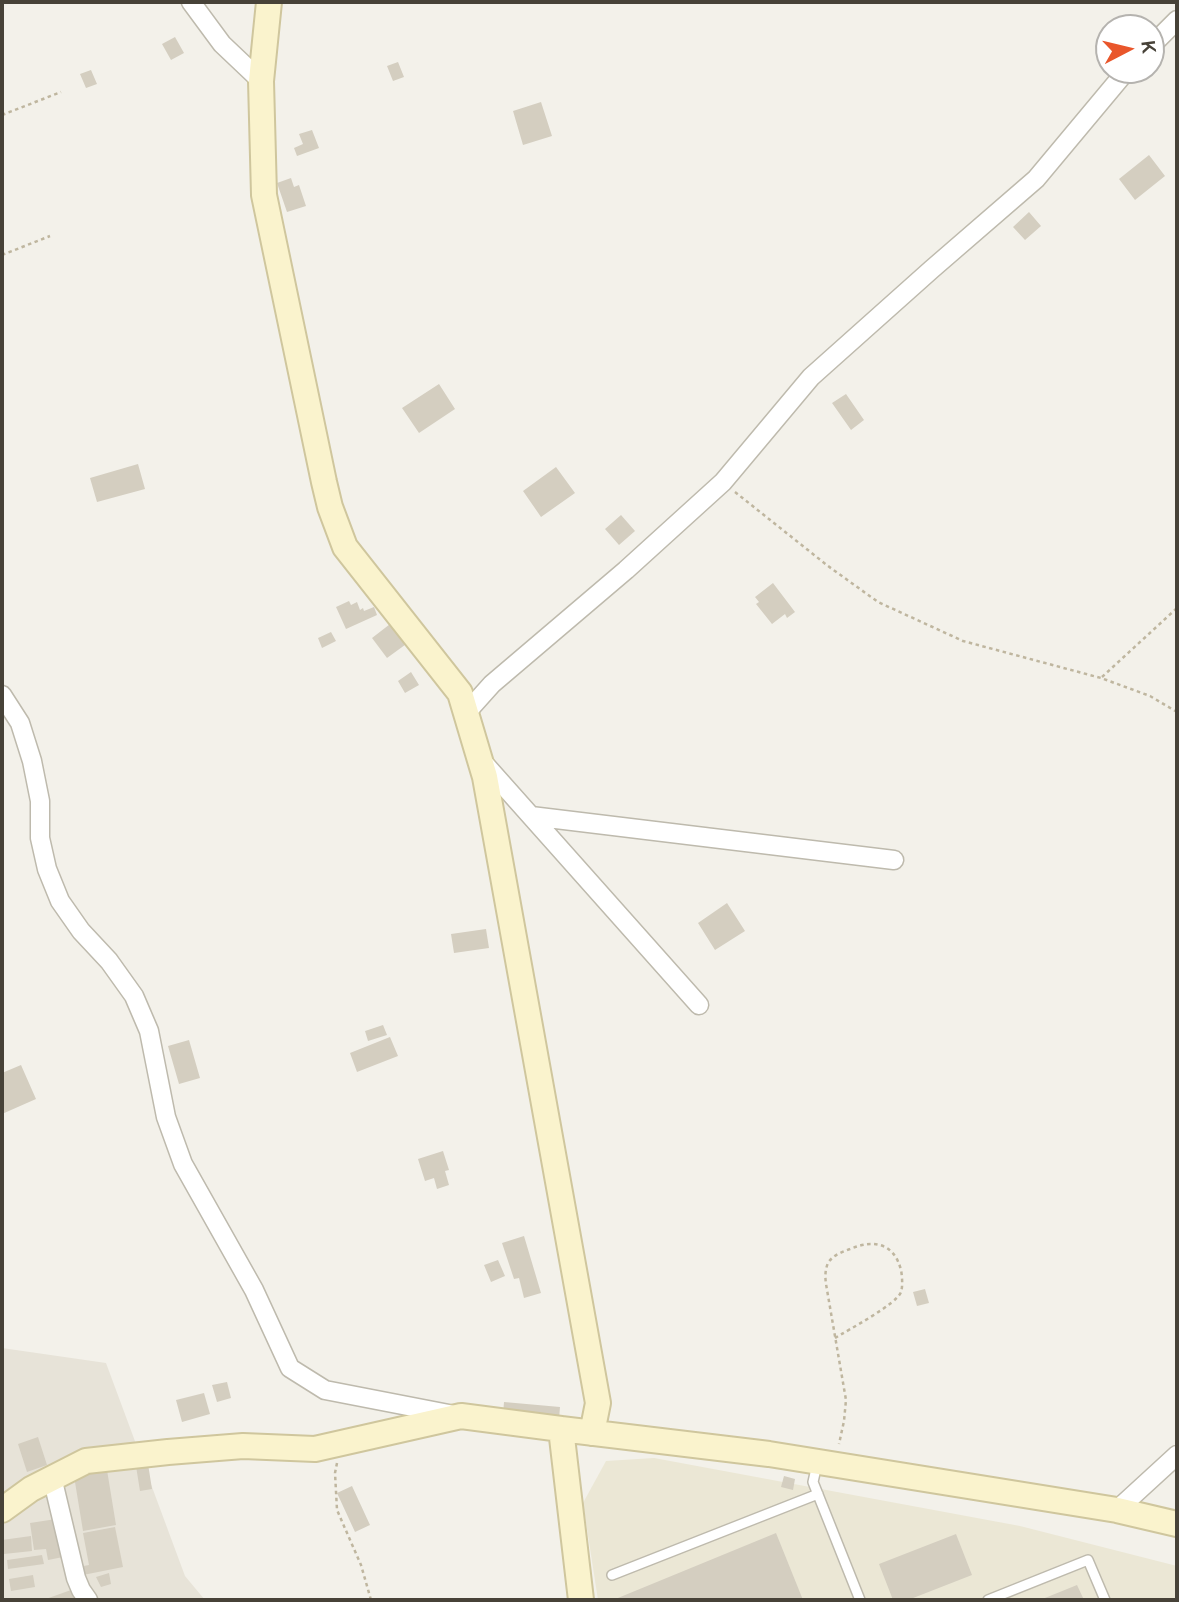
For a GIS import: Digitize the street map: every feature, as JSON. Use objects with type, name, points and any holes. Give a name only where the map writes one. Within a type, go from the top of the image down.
[{"type":"street","points":[[191,2],[222,44],[261,81]]},
{"type":"street","points":[[269,2],[261,81],[264,195],[330,507],[345,547],[460,693],[485,777],[598,1403],[592,1433]]},
{"type":"street","points":[[466,713],[492,684],[626,570],[723,482],[811,377],[1036,179],[1115,84]]},
{"type":"street","points":[[2,695],[20,723],[32,761],[40,801],[40,838],[47,869],[60,901],[134,996],[149,1031],[166,1117],[183,1164],[254,1290],[290,1368],[325,1390],[461,1416],[769,1454],[1117,1510],[1177,1524]]},
{"type":"street","points":[[479,757],[699,1005]]},
{"type":"street","points":[[531,816],[894,860]]},
{"type":"street","points":[[2,1510],[31,1489],[86,1461],[243,1446],[315,1449],[461,1416]]},
{"type":"street","points":[[561,1429],[581,1600]]},
{"type":"street","points":[[1117,1510],[1177,1455]]},
{"type":"street","points":[[52,1477],[76,1578],[88,1600]]},
{"type":"lane","points":[[826,1463],[813,1482],[860,1600]]},
{"type":"lane","points":[[612,1576],[818,1494]]},
{"type":"lane","points":[[988,1600],[1088,1560],[1105,1600]]},
{"type":"path","points":[[2,115],[61,92]]},
{"type":"path","points":[[2,255],[50,236]]},
{"type":"path","points":[[723,482],[828,566],[878,601],[963,641],[1101,678],[1150,696],[1177,712]]},
{"type":"path","points":[[1101,678],[1177,608]]},
{"type":"path","points":[[826,1463],[844,1421],[846,1400],[835,1338],[826,1284],[825,1272],[829,1261],[836,1254],[859,1245],[875,1243],[887,1248],[897,1258],[902,1274],[901,1292],[892,1303],[835,1338]]},
{"type":"path","points":[[342,1443],[335,1473],[337,1510],[360,1566],[370,1600]]},
{"type":"shaded area","points":[[2,1348],[106,1363],[185,1576],[205,1600],[2,1600]]},
{"type":"shaded area","points":[[654,1458],[1020,1526],[1177,1566],[1177,1600],[598,1600],[583,1503],[606,1461]]},
{"type":"building","points":[[175,37],[184,53],[171,60],[162,44]]},
{"type":"building","points":[[398,62],[404,77],[393,81],[387,66]]},
{"type":"building","points":[[91,70],[97,84],[86,88],[80,74]]},
{"type":"building","points":[[541,102],[552,136],[523,145],[513,111]]},
{"type":"building","points":[[312,130],[319,148],[297,156],[294,148],[303,144],[299,134]]},
{"type":"building","points":[[1149,155],[1165,176],[1135,200],[1119,179]]},
{"type":"building","points":[[291,178],[294,187],[299,185],[306,206],[287,212],[277,183]]},
{"type":"building","points":[[1029,212],[1041,226],[1025,240],[1013,227]]},
{"type":"building","points":[[439,384],[455,409],[419,433],[402,408]]},
{"type":"building","points":[[846,394],[864,420],[851,430],[832,403]]},
{"type":"building","points":[[138,464],[145,489],[97,502],[90,478]]},
{"type":"building","points":[[556,467],[575,493],[541,517],[523,491]]},
{"type":"building","points":[[621,515],[635,531],[619,545],[605,529]]},
{"type":"building","points":[[773,583],[795,612],[787,618],[785,614],[772,624],[756,604],[759,602],[755,597]]},
{"type":"building","points":[[349,601],[351,605],[357,602],[360,610],[363,608],[364,611],[374,607],[377,615],[346,629],[336,607]]},
{"type":"building","points":[[394,621],[409,642],[387,658],[372,638]]},
{"type":"building","points":[[331,632],[336,641],[322,648],[318,638]]},
{"type":"building","points":[[411,672],[419,685],[405,693],[398,681]]},
{"type":"building","points":[[727,903],[745,931],[715,950],[698,923]]},
{"type":"building","points":[[486,929],[489,948],[454,953],[451,934]]},
{"type":"building","points":[[383,1025],[387,1035],[368,1041],[365,1031]]},
{"type":"building","points":[[390,1037],[398,1056],[357,1072],[350,1053]]},
{"type":"building","points":[[189,1040],[200,1078],[179,1084],[168,1046]]},
{"type":"building","points":[[21,1065],[36,1099],[2,1114],[2,1073]]},
{"type":"building","points":[[443,1151],[449,1170],[445,1171],[449,1185],[437,1189],[434,1178],[425,1181],[418,1159]]},
{"type":"building","points":[[524,1236],[541,1293],[524,1298],[519,1278],[514,1279],[502,1243]]},
{"type":"building","points":[[498,1260],[505,1276],[491,1282],[484,1265]]},
{"type":"building","points":[[925,1289],[929,1303],[917,1306],[913,1292]]},
{"type":"building","points":[[227,1382],[231,1398],[217,1402],[212,1385]]},
{"type":"building","points":[[204,1393],[210,1414],[182,1422],[176,1400]]},
{"type":"building","points":[[504,1402],[560,1407],[559,1419],[503,1415]]},
{"type":"building","points":[[38,1437],[47,1465],[27,1472],[18,1444]]},
{"type":"building","points":[[148,1464],[152,1489],[140,1491],[136,1466]]},
{"type":"building","points":[[107,1470],[116,1525],[83,1531],[74,1476]]},
{"type":"building","points":[[784,1476],[795,1479],[793,1490],[781,1487]]},
{"type":"building","points":[[352,1486],[370,1525],[355,1532],[337,1493]]},
{"type":"building","points":[[56,1519],[63,1557],[48,1560],[46,1549],[34,1550],[30,1523]]},
{"type":"building","points":[[115,1527],[123,1567],[83,1575],[78,1567],[89,1565],[83,1533]]},
{"type":"building","points":[[776,1533],[803,1600],[613,1600]]},
{"type":"building","points":[[956,1534],[972,1575],[908,1600],[893,1600],[879,1564]]},
{"type":"building","points":[[31,1536],[32,1551],[4,1554],[2,1540]]},
{"type":"building","points":[[42,1555],[44,1564],[8,1569],[7,1560]]},
{"type":"building","points":[[109,1573],[111,1584],[101,1587],[96,1577]]},
{"type":"building","points":[[33,1575],[35,1587],[11,1591],[9,1579]]},
{"type":"building","points":[[1077,1585],[1084,1600],[1040,1600]]},
{"type":"building","points":[[71,1590],[75,1600],[43,1600]]}]
